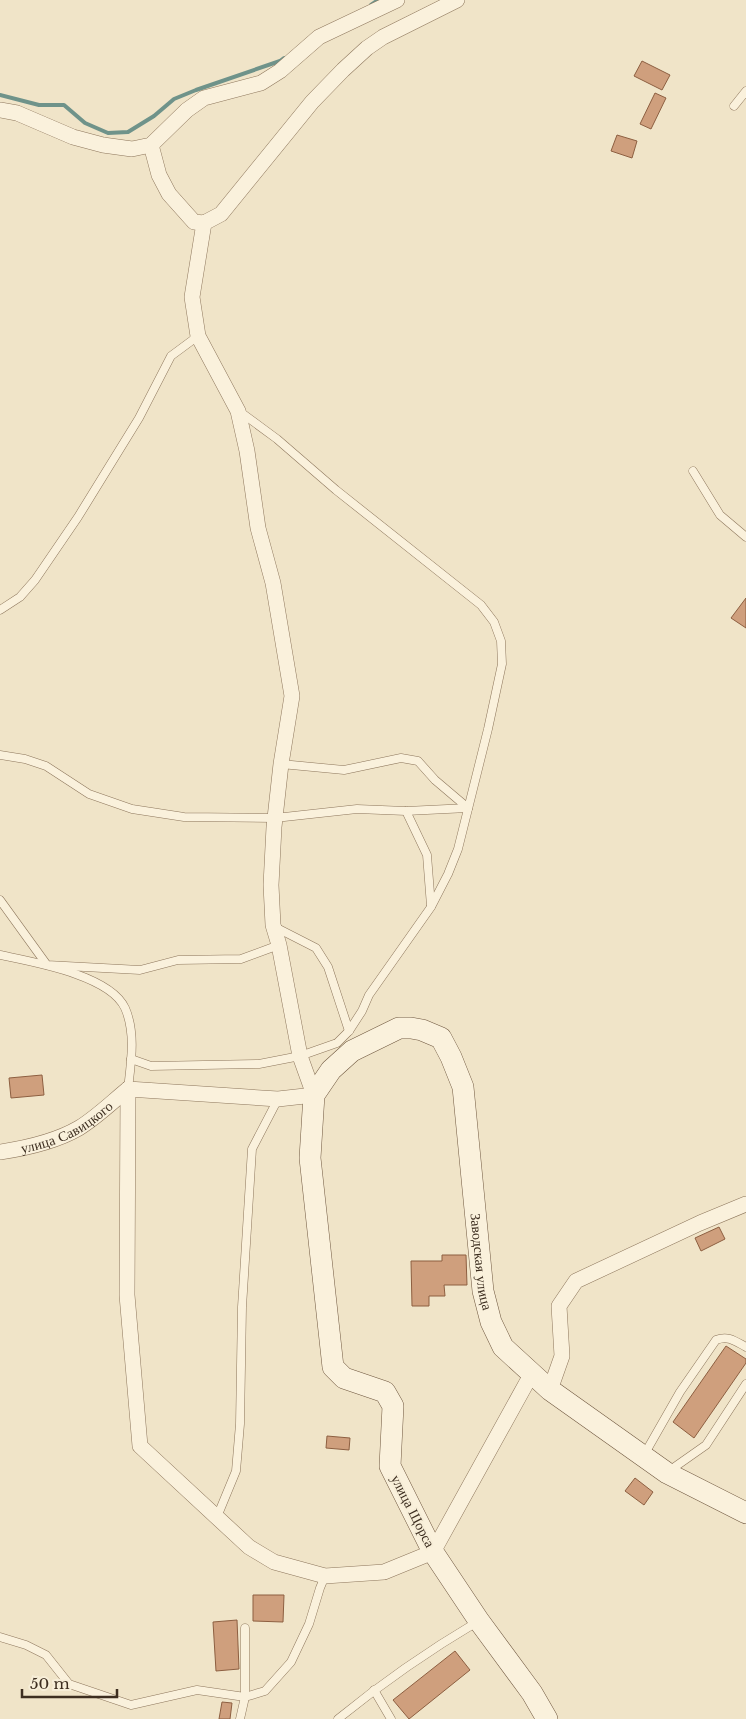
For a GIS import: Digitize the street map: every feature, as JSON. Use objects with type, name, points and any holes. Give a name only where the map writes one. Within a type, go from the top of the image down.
[{"type":"street","points":[[0,110],[17,114],[73,138],[103,145],[132,149],[151,145],[180,116],[204,98],[229,93],[261,83],[280,71],[319,37],[397,0]]},
{"type":"street","points":[[151,145],[159,175],[169,194],[194,222],[204,223],[221,214],[312,102],[342,70],[383,36],[457,0]]},
{"type":"street","points":[[204,223],[192,297],[198,336],[238,411],[247,451],[258,528],[273,583],[292,696],[281,764],[275,818],[271,884],[273,925],[279,945],[300,1056],[314,1095],[278,1099],[128,1089],[126,1295],[140,1446],[249,1547],[274,1562],[325,1576],[384,1572],[433,1552],[532,1373]]},
{"type":"street","name":"Заводская улица","points":[[314,1095],[331,1070],[352,1051],[399,1028],[422,1030],[441,1038],[463,1087],[483,1290],[491,1322],[503,1347],[550,1390],[643,1457],[667,1472],[746,1512]]},
{"type":"street","name":"улица Савицкого","points":[[0,1152],[45,1143],[78,1128],[104,1110],[128,1089]]},
{"type":"street","name":"улица Щорса","points":[[314,1095],[310,1158],[333,1367],[344,1378],[384,1392],[393,1406],[390,1466],[433,1552],[478,1621],[532,1693],[548,1719]]},
{"type":"street","points":[[550,1390],[562,1356],[559,1306],[576,1281],[700,1223],[746,1204]]},
{"type":"lane","points":[[734,106],[746,92]]},
{"type":"lane","points":[[0,610],[20,597],[35,580],[78,518],[139,418],[171,356],[198,336]]},
{"type":"lane","points":[[131,1059],[152,1066],[259,1064],[300,1056],[337,1043],[349,1031],[362,1011],[369,995],[431,908],[448,874],[458,849],[488,730],[502,664],[501,641],[494,622],[481,605],[336,490],[276,439],[238,411]]},
{"type":"lane","points":[[693,471],[720,515],[746,537]]},
{"type":"lane","points":[[0,755],[25,759],[46,766],[89,794],[132,809],[184,817],[275,818],[357,808],[406,811],[468,808]]},
{"type":"lane","points":[[281,764],[344,770],[401,758],[418,761],[435,780],[468,808]]},
{"type":"lane","points":[[406,811],[428,855],[431,908]]},
{"type":"lane","points":[[0,900],[47,966]]},
{"type":"lane","points":[[273,925],[316,948],[328,967],[349,1031]]},
{"type":"lane","points":[[47,966],[140,970],[178,960],[241,959],[279,945]]},
{"type":"lane","points":[[0,955],[47,966],[98,983],[120,1000],[125,1008],[130,1024],[131,1059],[128,1089]]},
{"type":"lane","points":[[217,1517],[236,1471],[240,1424],[242,1307],[252,1150],[278,1099]]},
{"type":"lane","points":[[643,1457],[680,1392],[716,1340],[730,1338],[746,1347]]},
{"type":"lane","points":[[667,1472],[706,1444],[746,1384]]},
{"type":"lane","points":[[0,1636],[26,1645],[46,1655],[69,1684],[131,1704],[197,1690],[245,1697],[265,1691],[291,1662],[309,1624],[325,1576]]},
{"type":"lane","points":[[338,1719],[374,1690],[444,1641],[478,1621]]},
{"type":"lane","points":[[240,1719],[245,1697],[245,1628]]},
{"type":"lane","points":[[374,1690],[391,1719]]},
{"type":"building","points":[[642,61],[670,75],[662,90],[634,76]]},
{"type":"building","points":[[655,93],[666,98],[651,129],[640,124]]},
{"type":"building","points":[[617,135],[637,141],[632,158],[611,151]]},
{"type":"building","points":[[746,598],[746,628],[731,618]]},
{"type":"building","points":[[42,1075],[44,1095],[11,1098],[9,1078]]},
{"type":"building","points":[[719,1227],[725,1239],[701,1251],[695,1238]]},
{"type":"building","points":[[442,1255],[466,1255],[467,1285],[444,1285],[445,1296],[429,1296],[429,1306],[412,1306],[411,1261],[442,1261]]},
{"type":"building","points":[[726,1346],[746,1359],[746,1363],[694,1438],[673,1422]]},
{"type":"building","points":[[327,1436],[350,1438],[349,1450],[326,1448]]},
{"type":"building","points":[[635,1478],[653,1492],[644,1505],[625,1491]]},
{"type":"building","points":[[253,1595],[284,1595],[283,1622],[253,1621]]},
{"type":"building","points":[[237,1620],[239,1669],[216,1671],[213,1622]]},
{"type":"building","points":[[455,1651],[470,1670],[409,1719],[393,1700]]},
{"type":"building","points":[[222,1702],[232,1703],[230,1719],[219,1719]]},
{"type":"waterway","points":[[371,5],[378,0]]},
{"type":"waterway","points":[[0,95],[39,105],[64,105],[85,123],[108,133],[128,132],[154,116],[174,99],[284,58]]}]
